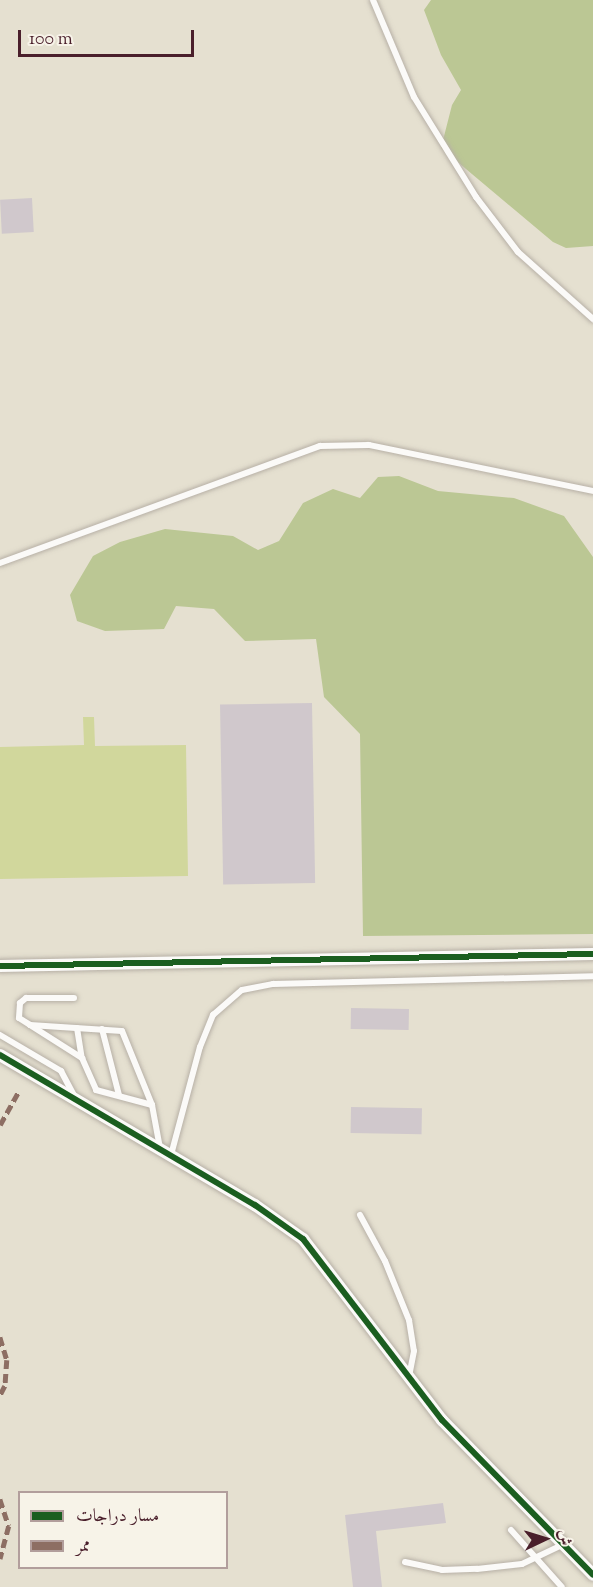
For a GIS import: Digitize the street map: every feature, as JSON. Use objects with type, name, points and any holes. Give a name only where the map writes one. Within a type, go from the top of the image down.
[{"type":"street","points":[[0,966],[593,954]]},
{"type":"street","points":[[0,1055],[262,1210],[303,1239],[319,1255],[408,1379],[442,1420],[593,1575]]},
{"type":"lane","points":[[373,0],[414,97],[476,197],[518,252],[593,319]]},
{"type":"lane","points":[[0,563],[320,446],[369,445],[593,491]]},
{"type":"lane","points":[[166,1152],[200,1047],[213,1015],[242,990],[273,984],[593,976]]},
{"type":"lane","points":[[74,998],[26,998],[20,1003],[20,1018],[82,1058]]},
{"type":"lane","points":[[27,1023],[122,1031],[152,1105],[166,1152]]},
{"type":"lane","points":[[77,1028],[82,1058],[96,1090],[152,1105]]},
{"type":"lane","points":[[102,1029],[119,1095]]},
{"type":"lane","points":[[0,1035],[61,1071],[76,1101]]},
{"type":"lane","points":[[360,1215],[385,1261],[409,1320],[414,1351],[408,1379]]},
{"type":"lane","points":[[511,1530],[562,1587]]},
{"type":"lane","points":[[405,1562],[442,1570],[477,1569],[522,1564],[562,1545]]},
{"type":"green space","points":[[431,0],[593,0],[593,246],[566,248],[553,242],[441,148],[452,105],[461,90],[441,55],[424,10]]},
{"type":"green space","points":[[399,476],[438,491],[514,498],[564,516],[593,557],[593,934],[363,936],[360,734],[324,697],[316,639],[245,641],[214,609],[176,606],[164,629],[105,631],[77,621],[70,595],[93,556],[120,542],[165,529],[233,536],[258,550],[279,541],[303,503],[333,489],[360,498],[378,477]]},
{"type":"green space","points":[[83,717],[94,717],[95,746],[186,745],[188,876],[0,879],[0,747],[84,745]]},
{"type":"building","points":[[32,198],[34,232],[2,234],[0,200]]},
{"type":"building","points":[[312,703],[315,883],[223,885],[220,705]]},
{"type":"building","points":[[351,1008],[409,1009],[409,1030],[351,1029]]},
{"type":"building","points":[[351,1107],[422,1108],[422,1134],[351,1133]]},
{"type":"building","points":[[443,1503],[446,1523],[376,1531],[382,1587],[353,1587],[345,1515]]},
{"type":"marked path","points":[[0,1125],[19,1091]]},
{"type":"marked path","points":[[0,1337],[7,1360],[5,1386],[0,1396]]},
{"type":"marked path","points":[[0,1499],[9,1526],[0,1559]]},
{"type":"cycle path","points":[[0,966],[593,954]]},
{"type":"cycle path","points":[[0,1055],[255,1205],[303,1239],[442,1420],[593,1575]]}]
